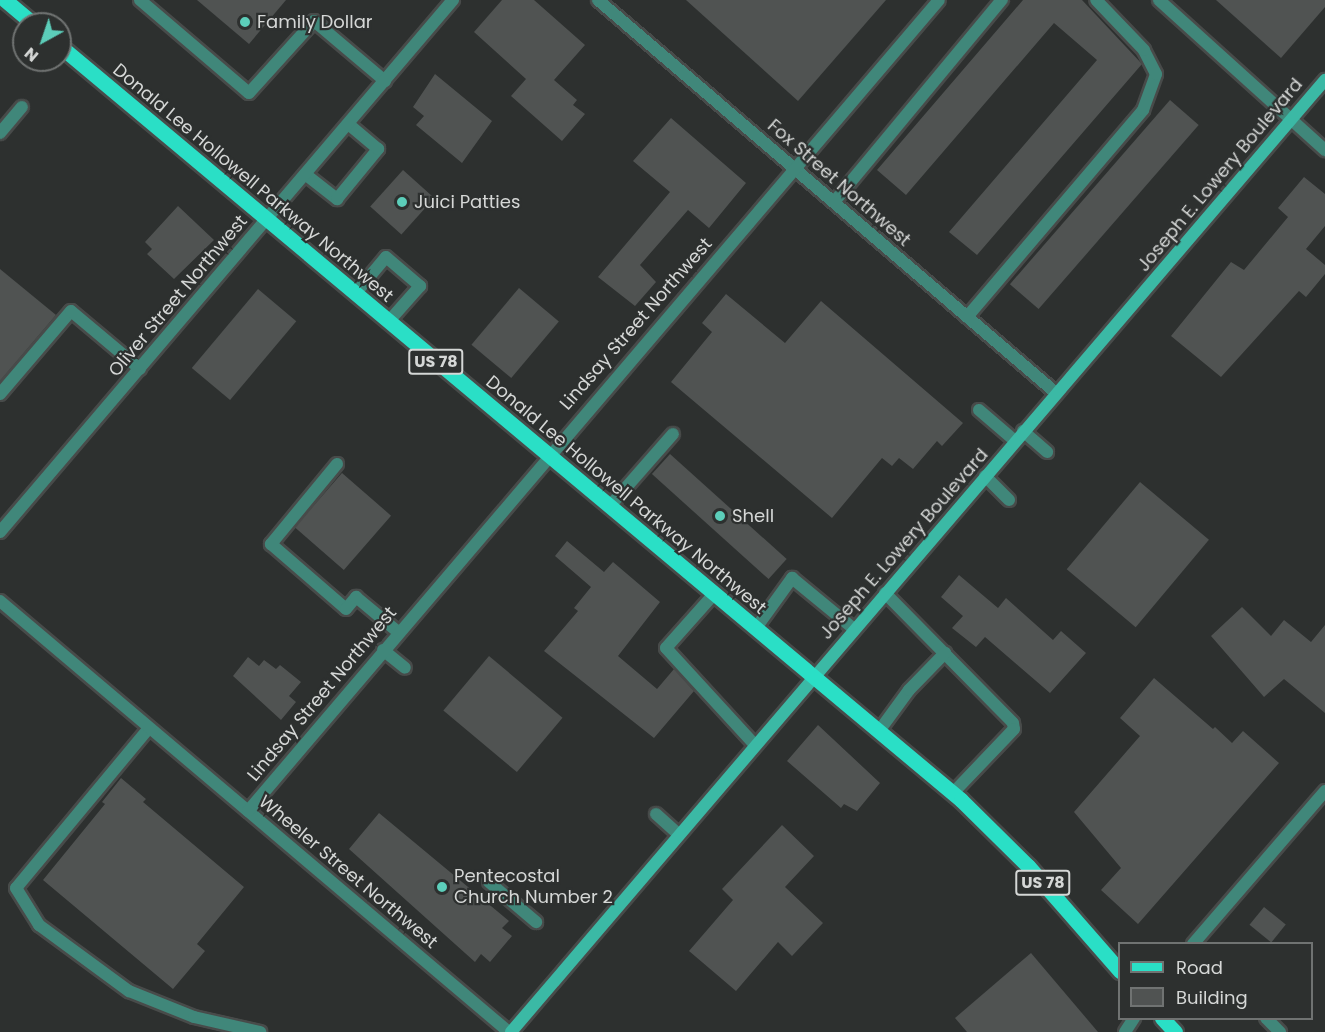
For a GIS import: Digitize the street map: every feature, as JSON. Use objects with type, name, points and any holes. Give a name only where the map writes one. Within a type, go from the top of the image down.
[{"type":"main road","points":[[5,0],[20,12]]},
{"type":"main road","name":"Donald Lee Hollowell Parkway Northwest","points":[[72,56],[953,793],[1029,866],[1118,970]]},
{"type":"main road","name":"Joseph E. Lowery Boulevard","points":[[510,1032],[1325,80]]},
{"type":"main road","points":[[1164,1020],[1175,1032]]},
{"type":"street","points":[[140,0],[249,93],[314,21],[384,81]]},
{"type":"street","name":"Oliver Street Northwest","points":[[0,532],[453,0]]},
{"type":"street","name":"Fox Street Northwest","points":[[598,0],[1056,393]]},
{"type":"street","name":"Lindsay Street Northwest","points":[[248,811],[547,455],[939,0]]},
{"type":"street","points":[[834,202],[1002,0]]},
{"type":"street","points":[[967,317],[1143,110],[1156,74],[1144,50],[1096,0]]},
{"type":"street","points":[[1159,0],[1290,121],[1325,150]]},
{"type":"street","points":[[0,133],[22,107]]},
{"type":"street","points":[[305,174],[337,199],[378,149],[348,124]]},
{"type":"street","points":[[355,294],[386,257],[420,286],[388,322]]},
{"type":"street","points":[[0,394],[71,311],[140,369]]},
{"type":"street","points":[[979,410],[1047,452]]},
{"type":"street","points":[[609,507],[673,434]]},
{"type":"street","points":[[337,464],[271,544],[346,609],[356,597],[398,632]]},
{"type":"street","points":[[985,476],[1009,500]]},
{"type":"street","points":[[756,628],[792,578],[854,629]]},
{"type":"street","points":[[885,592],[1013,723],[1014,729],[953,793]]},
{"type":"street","points":[[714,594],[666,648],[755,745]]},
{"type":"street","name":"Wheeler Street Northwest","points":[[0,601],[510,1032]]},
{"type":"street","points":[[383,650],[405,668]]},
{"type":"street","points":[[879,731],[909,690],[945,652]]},
{"type":"street","points":[[149,728],[16,888],[39,925],[129,991],[194,1017],[260,1032]]},
{"type":"street","points":[[1195,942],[1325,791]]},
{"type":"street","points":[[656,814],[679,835]]},
{"type":"street","points":[[489,882],[536,922]]},
{"type":"street","points":[[1268,1020],[1280,1032]]},
{"type":"building","name":"Family Dollar","points":[[197,0],[286,0],[249,44]]},
{"type":"building","points":[[502,0],[534,0],[585,45],[554,80],[577,100],[573,105],[585,114],[562,141],[511,96],[526,79],[474,32]]},
{"type":"building","points":[[686,0],[886,0],[798,101]]},
{"type":"building","points":[[1023,0],[1082,0],[1142,64],[977,255],[949,232],[1097,60],[1054,23],[906,195],[877,170]]},
{"type":"building","points":[[1216,0],[1325,0],[1325,7],[1281,58]]},
{"type":"building","points":[[435,74],[492,121],[462,163],[416,125],[424,116],[413,107]]},
{"type":"building","points":[[1170,100],[1199,125],[1039,309],[1010,284]]},
{"type":"building","points":[[671,118],[746,183],[709,228],[688,210],[640,265],[656,282],[635,306],[598,277],[670,192],[633,161]]},
{"type":"building","name":"Juici Patties","points":[[403,170],[434,198],[401,235],[370,206]]},
{"type":"building","points":[[1304,177],[1325,194],[1325,226],[1306,249],[1325,265],[1325,274],[1306,297],[1299,291],[1221,377],[1171,336],[1231,262],[1244,270],[1288,217],[1278,208]]},
{"type":"building","points":[[178,206],[214,240],[174,279],[147,254],[152,249],[145,242]]},
{"type":"building","points":[[0,269],[56,315],[0,381]]},
{"type":"building","points":[[519,288],[559,321],[511,378],[471,345]]},
{"type":"building","points":[[258,289],[296,321],[230,400],[192,368]]},
{"type":"building","points":[[726,294],[785,343],[821,301],[963,423],[942,446],[937,441],[913,469],[899,458],[892,466],[882,458],[832,518],[671,382],[712,332],[702,323]]},
{"type":"building","name":"Shell","points":[[670,454],[787,559],[769,579],[652,474]]},
{"type":"building","points":[[342,473],[391,516],[344,570],[295,527]]},
{"type":"building","points":[[1140,482],[1209,540],[1136,627],[1067,569]]},
{"type":"building","points":[[567,541],[604,572],[613,562],[660,602],[618,656],[657,689],[674,669],[694,691],[654,738],[544,651],[578,611],[574,608],[591,587],[555,556]]},
{"type":"building","points":[[959,575],[998,608],[1006,598],[1053,640],[1061,631],[1086,653],[1050,693],[985,637],[976,647],[952,628],[963,616],[941,597]]},
{"type":"building","points":[[1242,607],[1271,636],[1284,620],[1311,642],[1325,625],[1325,713],[1284,679],[1264,697],[1211,636]]},
{"type":"building","points":[[489,656],[563,718],[517,772],[443,710]]},
{"type":"building","points":[[248,657],[259,666],[264,660],[276,669],[280,665],[301,682],[289,696],[296,702],[281,720],[233,676]]},
{"type":"building","points":[[1154,678],[1232,743],[1243,731],[1279,763],[1138,924],[1101,890],[1121,868],[1074,812],[1140,736],[1120,718]]},
{"type":"building","points":[[818,725],[880,783],[857,811],[844,804],[841,808],[787,761]]},
{"type":"building","points":[[121,778],[146,799],[143,802],[244,887],[197,944],[205,951],[173,989],[43,880],[105,804],[102,802]]},
{"type":"building","name":"Pentecostal Church Number 2","points":[[379,813],[509,921],[502,928],[512,936],[490,962],[481,954],[475,962],[349,849]]},
{"type":"building","points":[[782,825],[814,856],[785,887],[823,923],[792,956],[778,942],[736,991],[689,951],[733,900],[722,889]]},
{"type":"building","points":[[1264,907],[1286,925],[1271,942],[1250,925]]},
{"type":"building","points":[[1031,953],[1098,1032],[967,1032],[955,1018]]},
{"type":"place","name":"Family Dollar","points":[[245,22]]},
{"type":"place","name":"Juici Patties","points":[[402,202]]},
{"type":"place","name":"Shell","points":[[720,516]]},
{"type":"place","name":"Pentecostal Church Number 2","points":[[442,887]]}]
